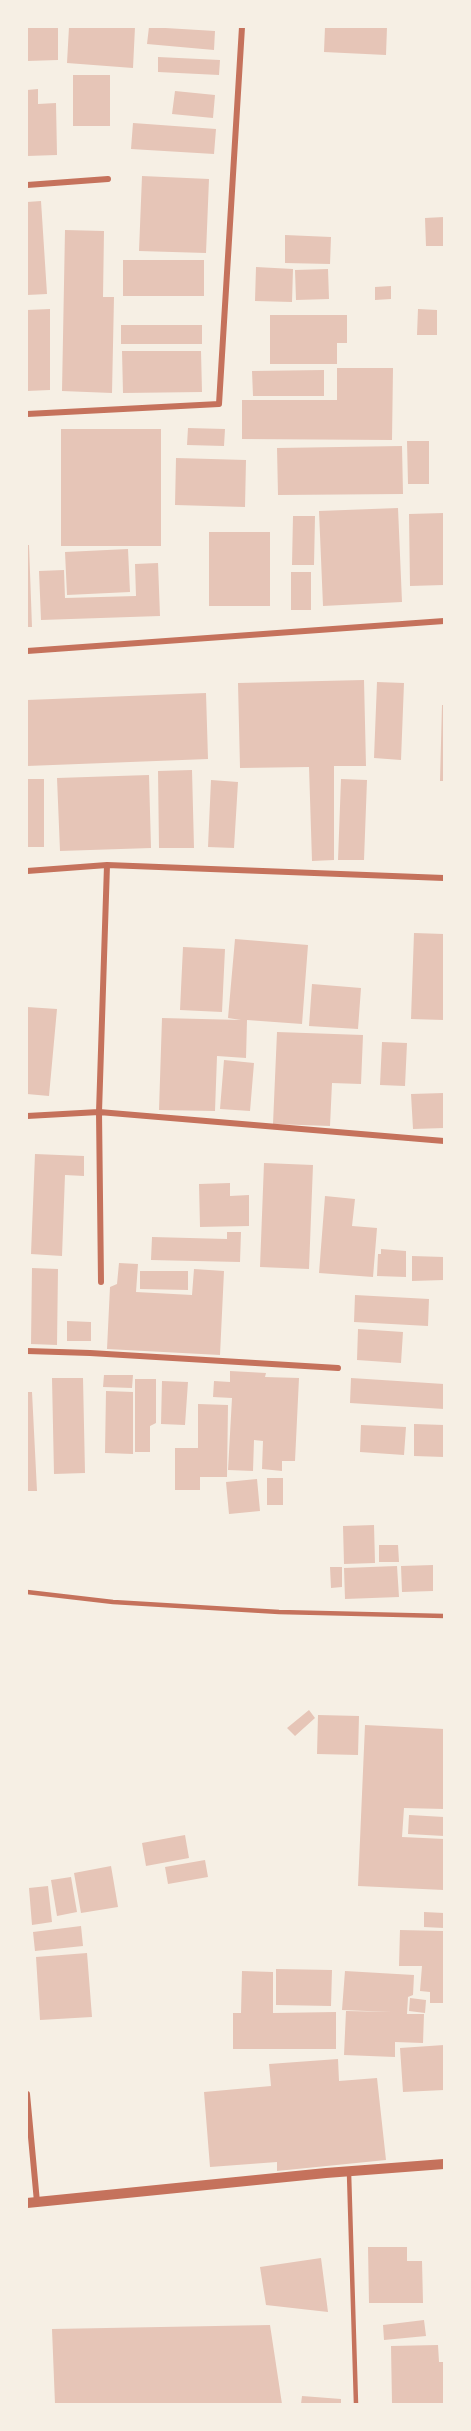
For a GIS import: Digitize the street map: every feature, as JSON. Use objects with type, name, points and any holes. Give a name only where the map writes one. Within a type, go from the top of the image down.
[{"type":"street","points":[[27,414],[219,404],[242,27]]},
{"type":"street","points":[[27,185],[108,179]]},
{"type":"street","points":[[27,651],[444,621]]},
{"type":"street","points":[[27,871],[107,866],[444,878]]},
{"type":"street","points":[[102,1282],[99,1112],[107,866]]},
{"type":"street","points":[[27,1116],[99,1112],[444,1141]]},
{"type":"street","points":[[27,1351],[338,1368]]},
{"type":"street","points":[[27,2094],[32,2202],[444,2164]]},
{"type":"lane","points":[[27,1592],[113,1602],[279,1612],[444,1616]]},
{"type":"lane","points":[[349,2171],[356,2404]]},
{"type":"building","points":[[27,27],[58,27],[58,60],[27,61]]},
{"type":"building","points":[[69,27],[135,27],[133,68],[67,63]]},
{"type":"building","points":[[149,27],[215,31],[214,50],[147,44]]},
{"type":"building","points":[[325,27],[387,27],[386,55],[324,52]]},
{"type":"building","points":[[158,57],[220,60],[219,75],[158,72]]},
{"type":"building","points":[[73,75],[110,75],[110,126],[73,126]]},
{"type":"building","points":[[38,89],[38,104],[56,103],[57,155],[27,156],[27,90]]},
{"type":"building","points":[[175,91],[215,95],[213,118],[172,114]]},
{"type":"building","points":[[133,123],[216,129],[214,154],[131,149]]},
{"type":"building","points":[[142,176],[209,179],[206,253],[139,251]]},
{"type":"building","points":[[41,201],[47,294],[27,295],[27,202]]},
{"type":"building","points":[[444,217],[444,246],[426,246],[425,218]]},
{"type":"building","points":[[65,230],[104,231],[103,297],[114,297],[112,393],[62,391]]},
{"type":"building","points":[[285,235],[331,237],[330,264],[285,263]]},
{"type":"building","points":[[123,260],[204,260],[204,296],[123,296]]},
{"type":"building","points":[[256,267],[293,269],[292,302],[255,301]]},
{"type":"building","points":[[328,269],[329,299],[296,300],[295,270]]},
{"type":"building","points":[[391,286],[391,299],[375,300],[375,287]]},
{"type":"building","points":[[50,309],[50,390],[27,391],[27,310]]},
{"type":"building","points":[[418,309],[437,310],[437,335],[417,335]]},
{"type":"building","points":[[270,315],[347,315],[347,343],[337,343],[337,364],[270,364]]},
{"type":"building","points":[[121,325],[202,325],[202,344],[121,344]]},
{"type":"building","points":[[122,351],[201,351],[202,392],[123,393]]},
{"type":"building","points":[[337,368],[393,368],[392,440],[242,439],[242,400],[337,400]]},
{"type":"building","points":[[324,370],[324,396],[253,396],[252,371]]},
{"type":"building","points":[[188,428],[225,429],[224,446],[187,445]]},
{"type":"building","points":[[61,429],[161,429],[161,546],[61,546]]},
{"type":"building","points":[[407,441],[429,441],[429,484],[408,484]]},
{"type":"building","points":[[402,446],[403,494],[278,495],[277,448]]},
{"type":"building","points":[[176,458],[246,460],[245,507],[175,505]]},
{"type":"building","points":[[398,508],[402,602],[323,606],[319,511]]},
{"type":"building","points":[[444,513],[444,585],[410,586],[409,514]]},
{"type":"building","points":[[293,516],[315,516],[314,565],[292,565]]},
{"type":"building","points":[[209,532],[270,532],[270,606],[209,606]]},
{"type":"building","points":[[27,545],[29,545],[32,627],[27,627]]},
{"type":"building","points":[[128,549],[130,592],[67,595],[65,552]]},
{"type":"building","points":[[158,563],[160,616],[41,620],[39,571],[64,570],[65,598],[136,596],[135,564]]},
{"type":"building","points":[[291,572],[311,572],[311,610],[291,610]]},
{"type":"building","points":[[364,680],[366,766],[334,766],[334,860],[312,861],[309,767],[240,768],[238,683]]},
{"type":"building","points":[[377,682],[404,683],[401,760],[374,758]]},
{"type":"building","points":[[206,693],[208,759],[27,766],[27,700]]},
{"type":"building","points":[[442,705],[444,705],[444,781],[440,781]]},
{"type":"building","points":[[192,770],[194,848],[159,848],[158,771]]},
{"type":"building","points":[[149,775],[151,848],[60,851],[57,778]]},
{"type":"building","points":[[27,779],[44,779],[44,847],[27,847]]},
{"type":"building","points":[[341,779],[367,780],[364,860],[338,860]]},
{"type":"building","points":[[211,780],[238,782],[234,848],[208,847]]},
{"type":"building","points":[[414,933],[444,934],[444,1020],[411,1019]]},
{"type":"building","points":[[235,939],[308,945],[302,1024],[247,1020],[246,1058],[217,1056],[215,1111],[159,1110],[162,1018],[241,1020],[228,1018]]},
{"type":"building","points":[[183,947],[225,949],[222,1012],[180,1010]]},
{"type":"building","points":[[312,984],[361,988],[358,1029],[309,1026]]},
{"type":"building","points":[[27,1007],[57,1009],[49,1096],[27,1094]]},
{"type":"building","points":[[277,1032],[363,1035],[361,1084],[332,1083],[330,1126],[273,1124]]},
{"type":"building","points":[[382,1042],[407,1043],[405,1086],[380,1085]]},
{"type":"building","points":[[224,1060],[254,1063],[250,1111],[220,1109]]},
{"type":"building","points":[[444,1093],[444,1128],[413,1129],[411,1094]]},
{"type":"building","points":[[35,1154],[84,1156],[84,1176],[65,1175],[62,1256],[31,1254]]},
{"type":"building","points":[[264,1163],[313,1165],[309,1269],[260,1267]]},
{"type":"building","points":[[230,1183],[230,1196],[249,1195],[249,1226],[200,1227],[199,1184]]},
{"type":"building","points":[[325,1196],[355,1199],[352,1226],[377,1228],[373,1277],[319,1273]]},
{"type":"building","points":[[227,1232],[241,1232],[240,1262],[151,1260],[152,1237],[227,1239]]},
{"type":"building","points":[[381,1249],[406,1251],[406,1277],[377,1276],[378,1254],[381,1254]]},
{"type":"building","points":[[412,1256],[444,1257],[444,1280],[412,1281]]},
{"type":"building","points":[[119,1263],[138,1264],[136,1292],[192,1295],[194,1269],[224,1271],[220,1355],[107,1349],[110,1287],[117,1284]]},
{"type":"building","points":[[32,1268],[58,1269],[57,1345],[31,1344]]},
{"type":"building","points":[[140,1271],[188,1271],[188,1290],[140,1289]]},
{"type":"building","points":[[355,1295],[429,1299],[428,1326],[354,1322]]},
{"type":"building","points":[[67,1321],[91,1322],[91,1341],[67,1341]]},
{"type":"building","points":[[358,1329],[403,1332],[401,1363],[357,1360]]},
{"type":"building","points":[[230,1371],[266,1373],[265,1377],[299,1378],[295,1461],[282,1461],[282,1471],[262,1469],[263,1441],[254,1440],[253,1471],[228,1470],[232,1398],[213,1397],[214,1381],[230,1382]]},
{"type":"building","points":[[104,1375],[133,1375],[132,1388],[103,1387]]},
{"type":"building","points":[[52,1378],[83,1378],[85,1473],[54,1474]]},
{"type":"building","points":[[351,1378],[444,1384],[444,1409],[350,1403]]},
{"type":"building","points":[[135,1379],[156,1379],[156,1423],[150,1426],[150,1452],[135,1452]]},
{"type":"building","points":[[162,1381],[188,1382],[185,1425],[161,1424]]},
{"type":"building","points":[[106,1391],[133,1392],[133,1454],[105,1453]]},
{"type":"building","points":[[27,1392],[32,1392],[37,1491],[27,1491]]},
{"type":"building","points":[[198,1404],[228,1405],[227,1477],[200,1477],[200,1490],[175,1490],[175,1448],[198,1448]]},
{"type":"building","points":[[414,1424],[444,1425],[444,1457],[414,1456]]},
{"type":"building","points":[[361,1425],[406,1427],[404,1455],[360,1452]]},
{"type":"building","points":[[267,1478],[283,1478],[283,1505],[267,1505]]},
{"type":"building","points":[[257,1479],[260,1511],[229,1514],[226,1482]]},
{"type":"building","points":[[374,1525],[375,1563],[344,1564],[343,1526]]},
{"type":"building","points":[[379,1545],[398,1545],[399,1562],[379,1562]]},
{"type":"building","points":[[433,1565],[433,1591],[402,1592],[401,1566]]},
{"type":"building","points":[[397,1566],[399,1597],[345,1599],[344,1568]]},
{"type":"building","points":[[330,1567],[342,1567],[342,1587],[331,1588]]},
{"type":"building","points":[[309,1710],[315,1718],[295,1736],[287,1728]]},
{"type":"building","points":[[318,1715],[359,1716],[358,1755],[317,1754]]},
{"type":"building","points":[[365,1725],[444,1729],[444,1809],[404,1808],[402,1837],[444,1839],[444,1890],[358,1886]]},
{"type":"building","points":[[409,1815],[444,1817],[444,1836],[408,1834]]},
{"type":"building","points":[[185,1835],[189,1858],[146,1866],[142,1843]]},
{"type":"building","points":[[205,1860],[208,1877],[168,1884],[165,1867]]},
{"type":"building","points":[[111,1866],[118,1907],[81,1913],[74,1873]]},
{"type":"building","points":[[71,1877],[77,1912],[57,1916],[51,1880]]},
{"type":"building","points":[[48,1886],[52,1922],[32,1925],[29,1888]]},
{"type":"building","points":[[424,1912],[444,1913],[444,1928],[424,1927]]},
{"type":"building","points":[[81,1926],[83,1946],[35,1951],[33,1932]]},
{"type":"building","points":[[400,1930],[444,1931],[444,2003],[430,2003],[430,1992],[420,1991],[422,1966],[399,1966]]},
{"type":"building","points":[[87,1953],[92,2017],[40,2020],[36,1957]]},
{"type":"building","points":[[276,1969],[332,1970],[331,2006],[276,2005]]},
{"type":"building","points":[[242,1971],[273,1972],[273,2013],[336,2012],[336,2049],[233,2049],[233,2013],[241,2013]]},
{"type":"building","points":[[345,1971],[414,1975],[413,1995],[408,1997],[407,2014],[424,2014],[423,2043],[395,2042],[395,2057],[344,2055],[346,2011],[392,2012],[342,2010]]},
{"type":"building","points":[[410,1998],[426,2000],[425,2013],[409,2011]]},
{"type":"building","points":[[444,2045],[444,2090],[403,2092],[400,2048]]},
{"type":"building","points":[[338,2059],[339,2081],[377,2078],[386,2160],[277,2171],[277,2162],[210,2167],[204,2092],[271,2086],[269,2064]]},
{"type":"building","points":[[368,2247],[407,2247],[407,2261],[422,2261],[423,2303],[369,2303]]},
{"type":"building","points":[[321,2258],[328,2312],[266,2305],[260,2267]]},
{"type":"building","points":[[424,2320],[426,2336],[384,2340],[383,2325]]},
{"type":"building","points":[[270,2325],[282,2404],[55,2404],[52,2329]]},
{"type":"building","points":[[438,2345],[439,2362],[444,2362],[444,2404],[392,2404],[391,2346]]},
{"type":"building","points":[[302,2396],[341,2399],[341,2404],[301,2404]]}]
